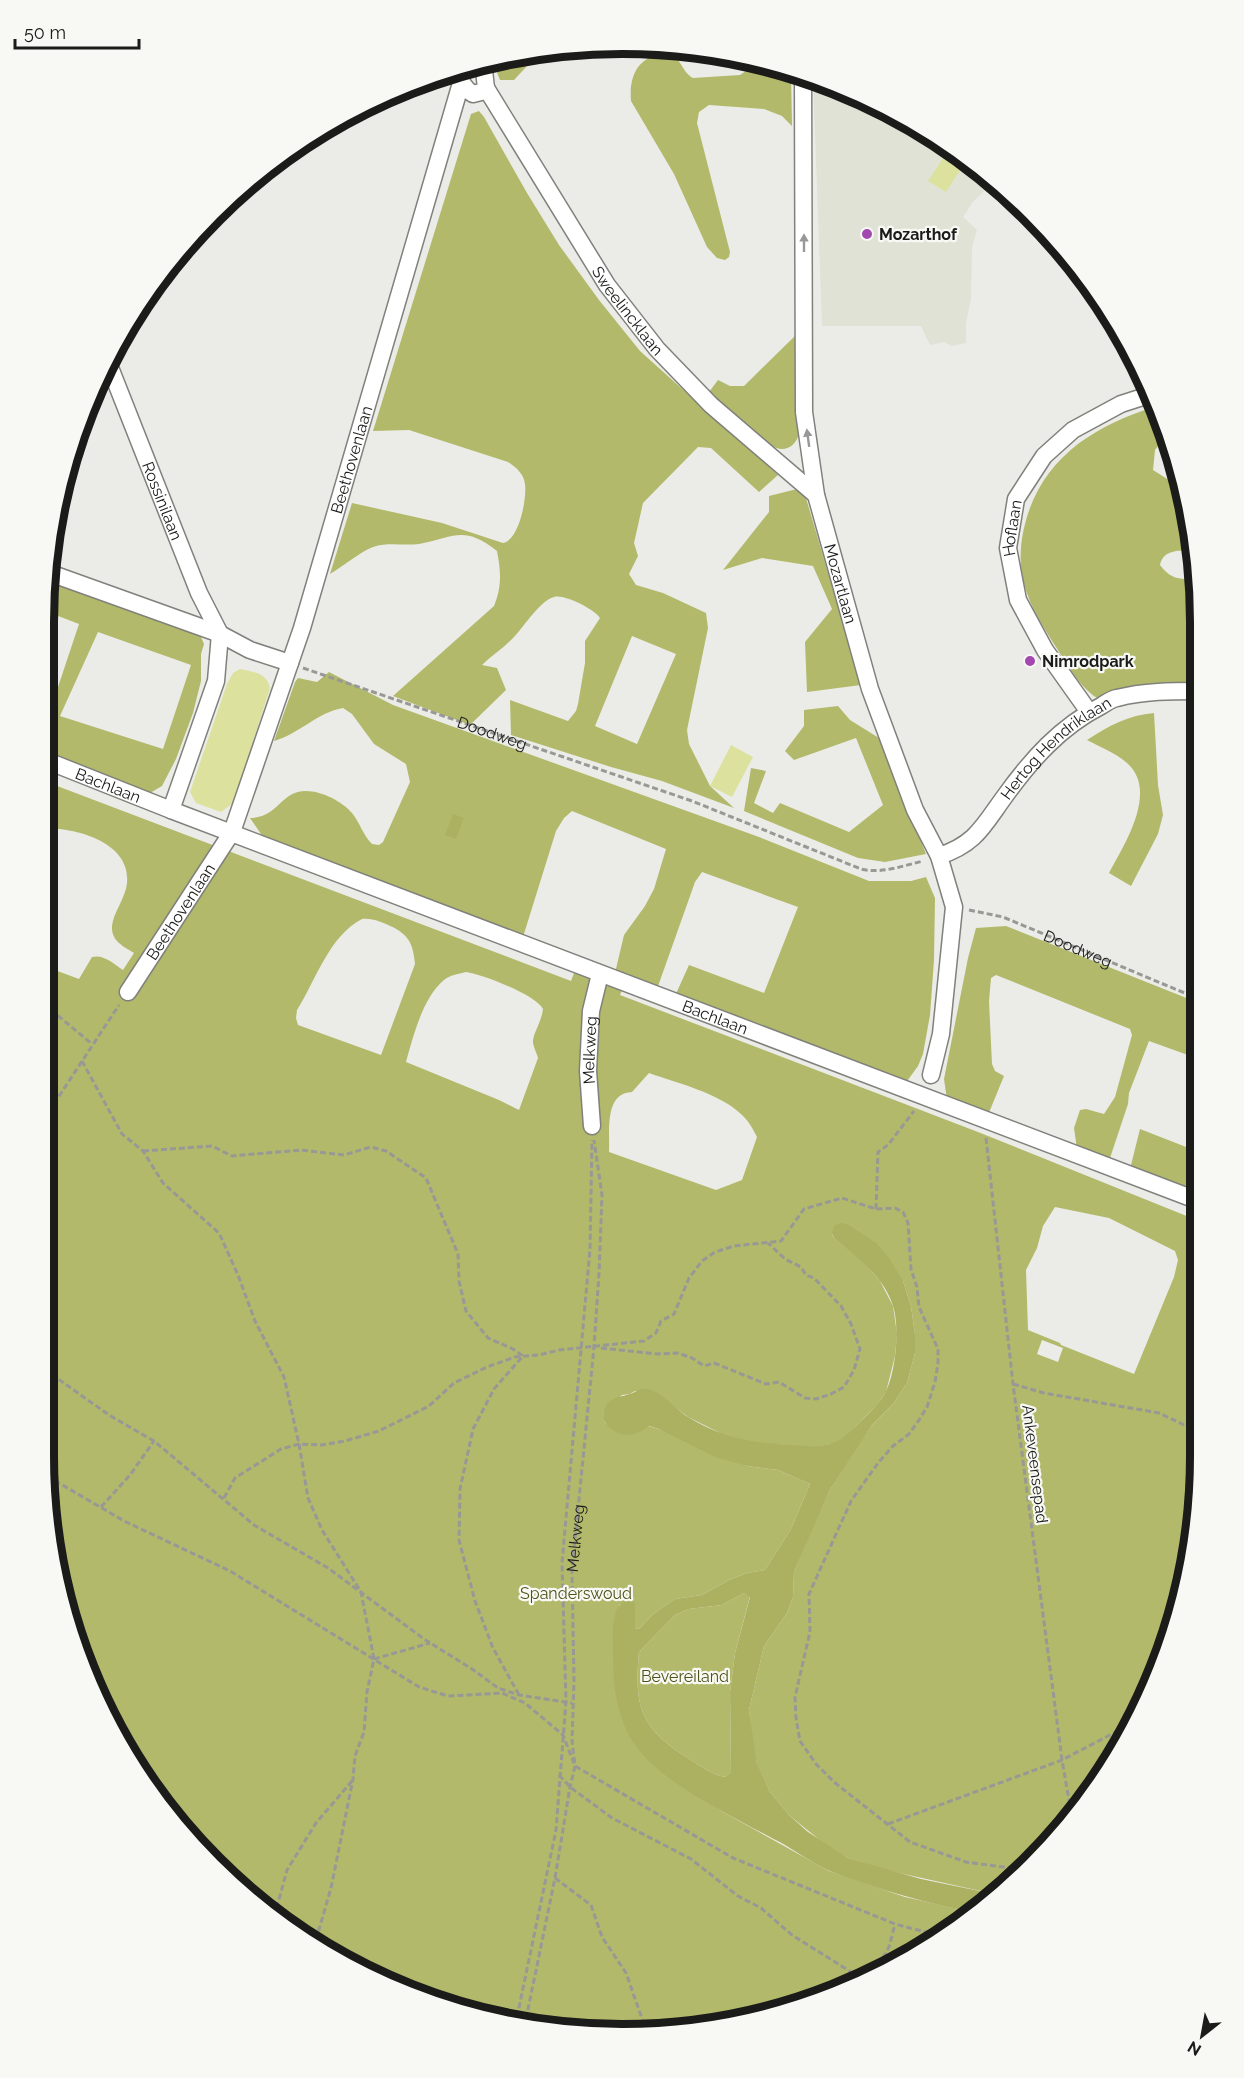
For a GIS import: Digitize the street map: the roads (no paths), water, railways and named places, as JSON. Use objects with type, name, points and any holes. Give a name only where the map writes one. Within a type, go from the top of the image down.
[{"type":"street","name":"Sweelincklaan","points":[[484,71],[486,88],[607,285],[657,349],[711,405],[816,495]]},
{"type":"street","points":[[460,78],[467,91],[473,94],[486,88]]},
{"type":"street","name":"Beethovenlaan","points":[[128,992],[232,832],[306,617],[460,78]]},
{"type":"street","name":"Mozartlaan","points":[[803,83],[804,412],[816,495],[870,689],[915,810],[939,856],[954,907],[941,1034],[931,1075]]},
{"type":"street","name":"Rossinilaan","points":[[112,373],[199,593],[220,634]]},
{"type":"street","name":"Hoflaan","points":[[1089,712],[1045,650],[1018,600],[1008,548],[1016,499],[1044,456],[1073,430],[1121,404],[1143,397]]},
{"type":"street","points":[[56,575],[220,634],[250,650],[290,663]]},
{"type":"street","points":[[220,634],[216,681],[171,810],[232,832]]},
{"type":"street","name":"Hertog Hendriklaan","points":[[939,856],[958,850],[974,839],[1020,774],[1052,739],[1089,712],[1115,698],[1157,691],[1190,692]]},
{"type":"street","name":"Bachlaan","points":[[54,764],[171,810]]},
{"type":"street","name":"Bachlaan","points":[[232,832],[1190,1198]]},
{"type":"street","name":"Melkweg","points":[[592,1126],[588,1071],[591,1011],[600,974]]},
{"type":"place","name":"Mozarthof","points":[[867,234]]},
{"type":"place","name":"Nimrodpark","points":[[1030,661]]},
{"type":"park label","name":"Spanderswoud","points":[[576,1593]]},
{"type":"park label","name":"Bevereiland","points":[[685,1676]]}]
